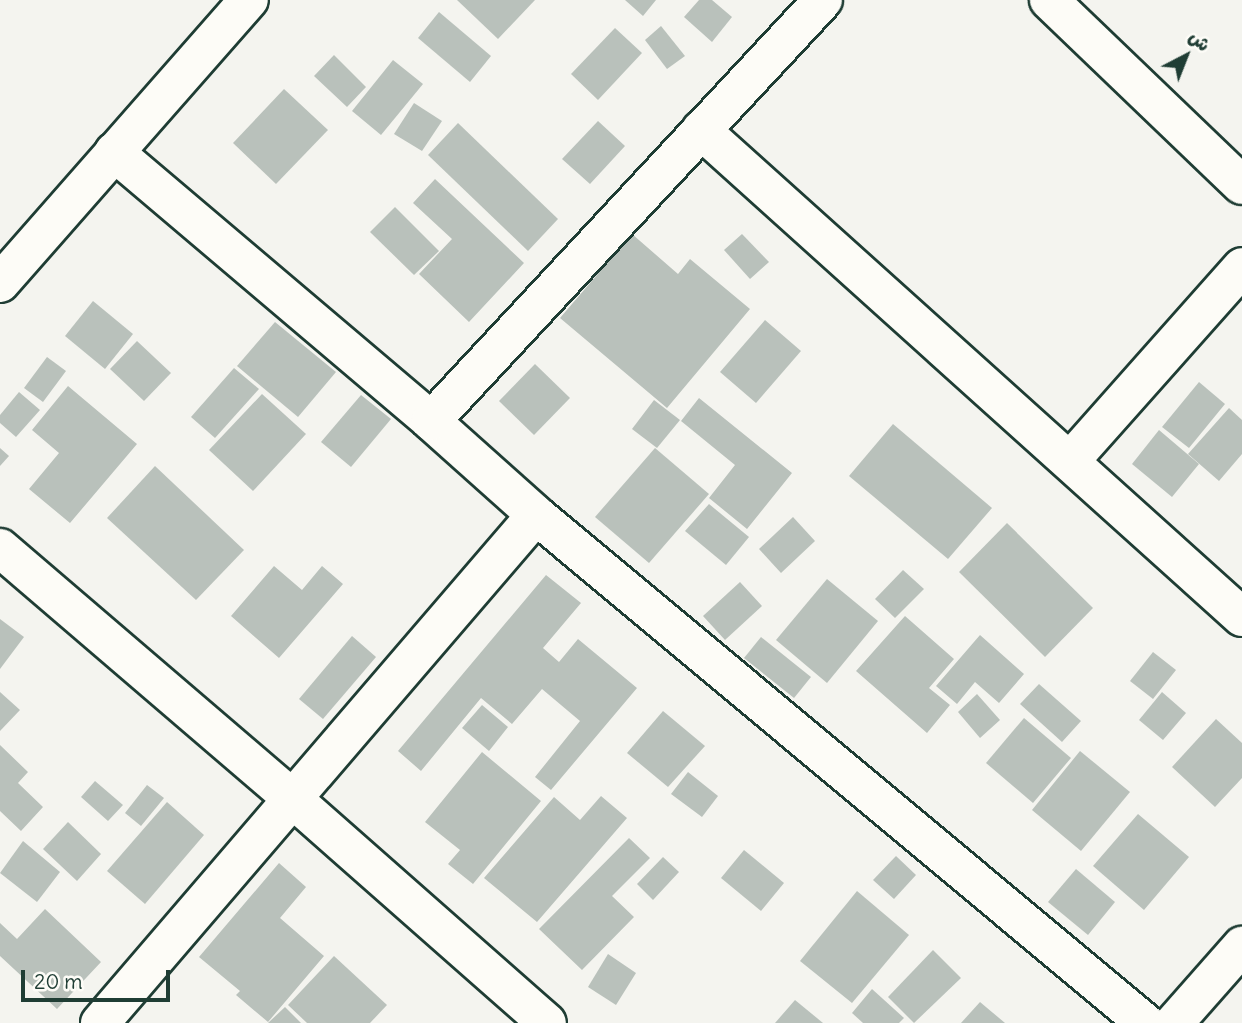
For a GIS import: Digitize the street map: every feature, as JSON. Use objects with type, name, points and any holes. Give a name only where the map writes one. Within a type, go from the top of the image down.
[{"type":"street","points":[[0,283],[248,0]]},
{"type":"street","points":[[432,421],[823,0]]},
{"type":"street","points":[[1049,0],[1242,185]]},
{"type":"street","points":[[701,130],[1242,617]]},
{"type":"street","points":[[114,152],[432,421],[536,515],[1145,1023]]},
{"type":"street","points":[[1070,461],[1242,267]]},
{"type":"street","points":[[100,1023],[536,515]]},
{"type":"street","points":[[0,548],[294,800],[547,1023]]},
{"type":"street","points":[[1174,1023],[1242,946]]},
{"type":"building","points":[[457,0],[535,0],[498,39]]},
{"type":"building","points":[[625,0],[656,0],[643,16]]},
{"type":"building","points":[[699,0],[712,0],[732,17],[712,42],[684,17]]},
{"type":"building","points":[[439,12],[491,56],[470,82],[418,38]]},
{"type":"building","points":[[661,26],[685,56],[667,69],[645,40]]},
{"type":"building","points":[[615,28],[642,53],[598,100],[571,74]]},
{"type":"building","points":[[334,55],[366,87],[347,107],[314,76]]},
{"type":"building","points":[[393,60],[423,84],[381,135],[352,111]]},
{"type":"building","points":[[284,89],[328,130],[276,184],[233,143]]},
{"type":"building","points":[[414,103],[442,121],[422,151],[394,134]]},
{"type":"building","points":[[598,121],[625,146],[590,184],[562,159]]},
{"type":"building","points":[[458,123],[558,219],[528,251],[428,155]]},
{"type":"building","points":[[435,179],[524,263],[469,322],[419,274],[452,239],[413,203]]},
{"type":"building","points":[[395,207],[439,251],[414,275],[370,232]]},
{"type":"building","points":[[632,234],[678,274],[690,259],[750,309],[667,408],[560,318]]},
{"type":"building","points":[[742,234],[769,262],[750,279],[724,250]]},
{"type":"building","points":[[93,301],[133,334],[105,369],[65,336]]},
{"type":"building","points":[[765,320],[801,351],[756,403],[720,372]]},
{"type":"building","points":[[275,322],[336,372],[298,417],[237,366]]},
{"type":"building","points":[[137,341],[171,373],[144,401],[110,369]]},
{"type":"building","points":[[47,357],[66,371],[43,402],[24,388]]},
{"type":"building","points":[[535,364],[570,398],[534,435],[499,401]]},
{"type":"building","points":[[234,368],[259,389],[215,438],[191,417]]},
{"type":"building","points":[[1199,382],[1225,404],[1189,448],[1162,427]]},
{"type":"building","points":[[68,386],[137,444],[70,523],[29,489],[59,453],[32,430]]},
{"type":"building","points":[[19,392],[40,410],[16,437],[0,423],[0,415]]},
{"type":"building","points":[[262,394],[306,434],[253,491],[209,450]]},
{"type":"building","points":[[361,395],[391,419],[351,467],[321,442]]},
{"type":"building","points":[[699,398],[792,473],[747,529],[709,498],[735,465],[681,421]]},
{"type":"building","points":[[654,400],[680,420],[657,448],[632,429]]},
{"type":"building","points":[[1229,408],[1242,420],[1242,454],[1219,481],[1188,454]]},
{"type":"building","points":[[893,424],[992,508],[948,559],[849,476]]},
{"type":"building","points":[[1159,430],[1199,464],[1172,497],[1132,464]]},
{"type":"building","points":[[0,448],[9,456],[0,466]]},
{"type":"building","points":[[655,448],[709,494],[649,563],[595,517]]},
{"type":"building","points":[[155,466],[244,550],[196,600],[107,518]]},
{"type":"building","points":[[709,504],[749,537],[726,565],[685,531]]},
{"type":"building","points":[[793,517],[815,541],[781,573],[759,549]]},
{"type":"building","points":[[1007,523],[1093,608],[1045,657],[959,572]]},
{"type":"building","points":[[274,566],[302,590],[322,566],[343,584],[279,658],[231,616]]},
{"type":"building","points":[[903,570],[924,589],[895,618],[875,599]]},
{"type":"building","points":[[546,575],[581,603],[543,648],[559,662],[578,639],[637,688],[551,790],[535,777],[580,721],[542,689],[512,724],[481,698],[421,771],[398,751]]},
{"type":"building","points":[[827,579],[878,621],[827,683],[776,640]]},
{"type":"building","points":[[740,582],[762,606],[725,640],[703,616]]},
{"type":"building","points":[[905,616],[954,659],[929,688],[950,705],[927,733],[856,671]]},
{"type":"building","points":[[0,619],[24,637],[0,669]]},
{"type":"building","points":[[980,635],[1024,674],[999,703],[975,682],[957,704],[936,686]]},
{"type":"building","points":[[352,636],[376,657],[323,719],[299,699]]},
{"type":"building","points":[[761,637],[811,677],[794,698],[744,658]]},
{"type":"building","points":[[1153,652],[1176,670],[1153,699],[1130,681]]},
{"type":"building","points":[[1039,684],[1081,721],[1062,742],[1020,704]]},
{"type":"building","points":[[0,692],[20,710],[0,731]]},
{"type":"building","points":[[1162,692],[1186,713],[1163,740],[1139,720]]},
{"type":"building","points":[[977,694],[1000,720],[980,738],[958,712]]},
{"type":"building","points":[[482,705],[508,727],[489,751],[462,728]]},
{"type":"building","points":[[663,711],[705,746],[668,787],[627,753]]},
{"type":"building","points":[[1024,718],[1071,758],[1033,803],[986,763]]},
{"type":"building","points":[[1216,719],[1242,743],[1242,778],[1215,807],[1172,767]]},
{"type":"building","points":[[0,745],[28,772],[18,783],[43,807],[21,831],[0,811]]},
{"type":"building","points":[[1080,751],[1130,792],[1081,851],[1032,810]]},
{"type":"building","points":[[482,752],[541,801],[473,884],[448,864],[460,850],[425,822]]},
{"type":"building","points":[[688,772],[718,796],[702,817],[671,794]]},
{"type":"building","points":[[95,781],[123,805],[108,821],[81,797]]},
{"type":"building","points":[[147,785],[164,798],[141,826],[125,813]]},
{"type":"building","points":[[601,796],[627,818],[537,922],[484,878],[554,797],[580,820]]},
{"type":"building","points":[[167,802],[204,835],[145,904],[107,871]]},
{"type":"building","points":[[1138,814],[1189,857],[1144,910],[1093,866]]},
{"type":"building","points":[[68,822],[101,854],[77,881],[43,849]]},
{"type":"building","points":[[629,838],[650,858],[612,896],[634,917],[582,970],[539,929]]},
{"type":"building","points":[[23,841],[60,872],[37,902],[0,873]]},
{"type":"building","points":[[744,850],[784,883],[761,911],[721,878]]},
{"type":"building","points":[[896,856],[916,875],[894,899],[873,880]]},
{"type":"building","points":[[663,857],[679,872],[653,900],[637,884]]},
{"type":"building","points":[[279,863],[306,887],[280,918],[324,956],[268,1022],[236,995],[240,991],[199,957]]},
{"type":"building","points":[[1076,869],[1115,902],[1088,935],[1048,902]]},
{"type":"building","points":[[857,891],[909,935],[852,1003],[800,961]]},
{"type":"building","points":[[45,909],[101,962],[57,1009],[0,956],[0,923],[17,939]]},
{"type":"building","points":[[933,950],[961,978],[914,1023],[888,997]]},
{"type":"building","points":[[608,954],[636,973],[616,1005],[588,987]]},
{"type":"building","points":[[334,956],[387,1005],[370,1023],[307,1023],[288,1005]]},
{"type":"building","points":[[872,989],[904,1018],[899,1023],[863,1023],[852,1013]]},
{"type":"building","points":[[795,1000],[823,1023],[775,1023]]},
{"type":"building","points":[[980,1002],[1005,1023],[961,1023]]},
{"type":"building","points":[[285,1007],[301,1023],[268,1023]]}]
